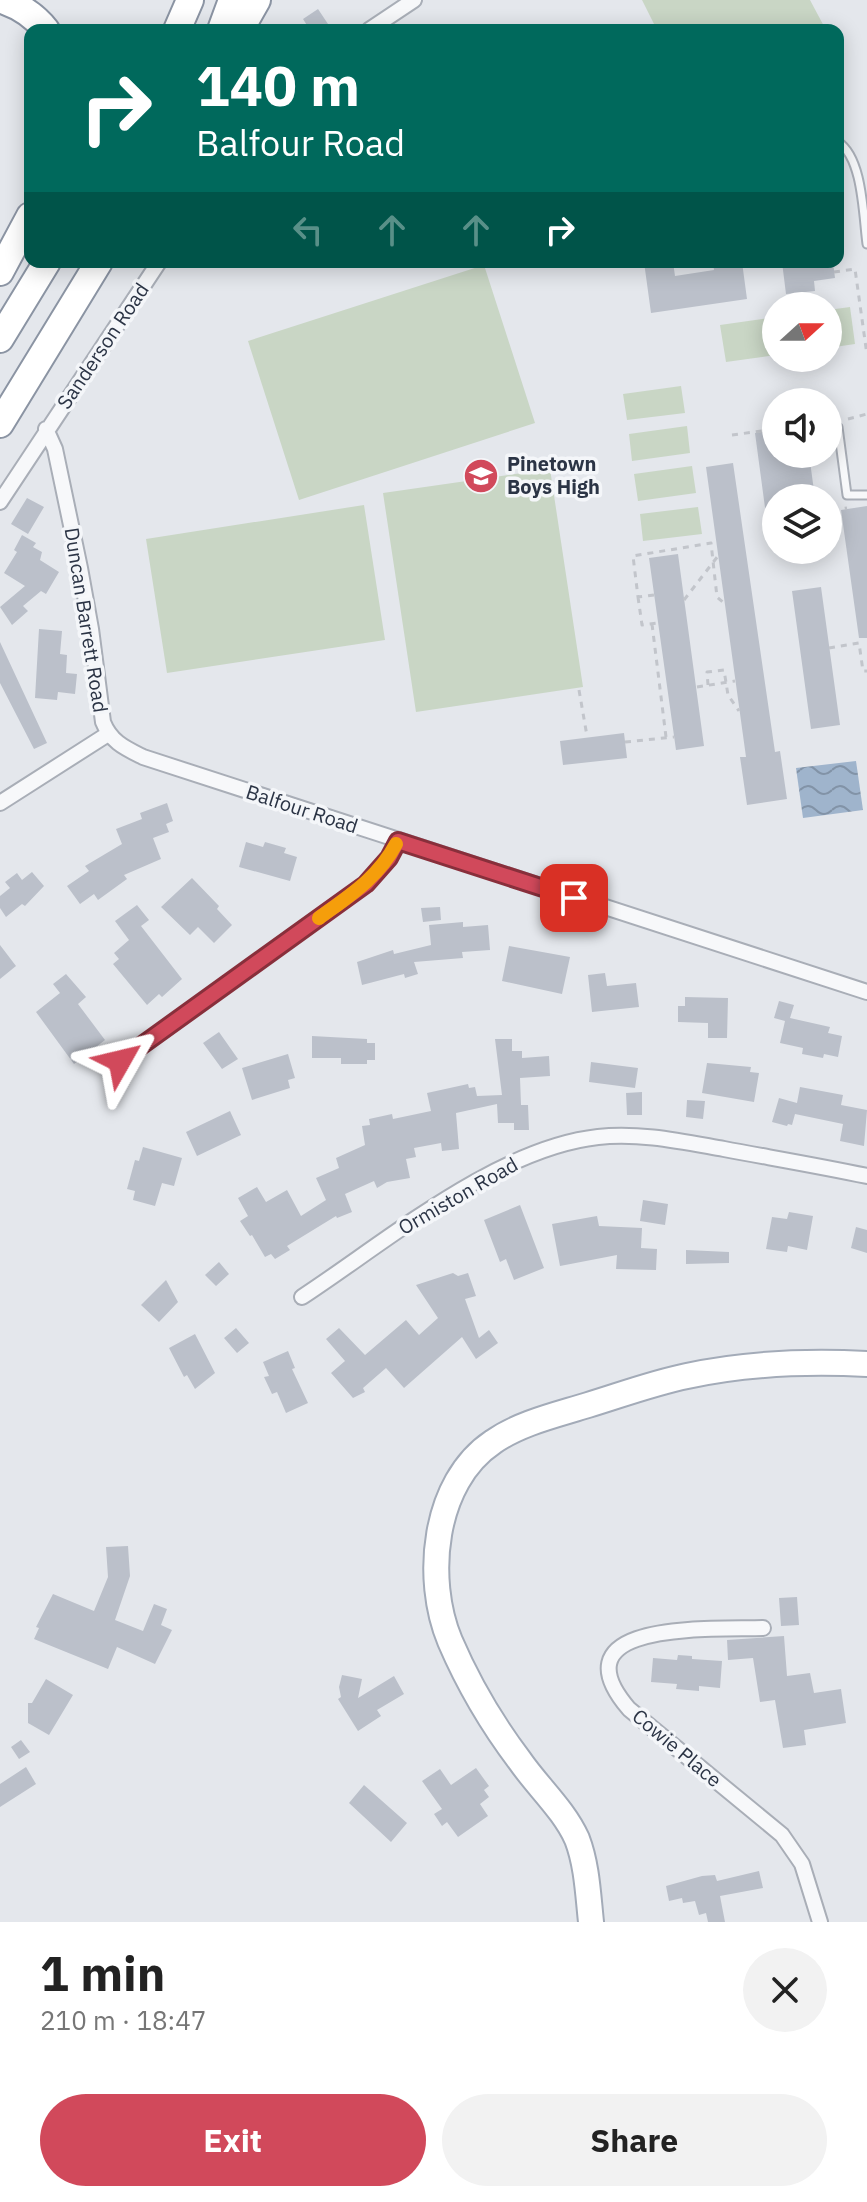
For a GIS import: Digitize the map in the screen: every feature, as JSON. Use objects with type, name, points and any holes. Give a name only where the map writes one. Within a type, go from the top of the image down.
[{"type":"highway","points":[[180,24],[190,0]]},
{"type":"highway","points":[[223,24],[232,0]]},
{"type":"highway","points":[[243,24],[257,0]]},
{"type":"highway","points":[[3,2],[41,24]]},
{"type":"highway","points":[[0,272],[24,227]]},
{"type":"highway","points":[[0,339],[43,268]]},
{"type":"highway","points":[[0,424],[95,268]]},
{"type":"main road","points":[[591,1922],[584,1859],[576,1836],[519,1761],[474,1691],[449,1638],[436,1583],[441,1522],[458,1480],[472,1460],[492,1442],[521,1428],[685,1376],[759,1364],[867,1364]]},
{"type":"street","points":[[378,24],[414,0]]},
{"type":"street","name":"Sanderson Road","points":[[0,502],[155,268]]},
{"type":"street","name":"Duncan Barrett Road","points":[[0,803],[108,734],[101,709],[91,629],[74,538],[55,449],[46,429]]},
{"type":"street","name":"Balfour Road","points":[[108,734],[143,757],[867,992]]},
{"type":"street","points":[[120,1061],[366,884],[389,858],[398,841]]},
{"type":"street","name":"Ormiston Road","points":[[302,1297],[413,1221],[509,1164],[569,1142],[619,1136],[680,1141],[867,1176]]},
{"type":"street","name":"Cowie Place","points":[[763,1628],[676,1632],[637,1638],[616,1648],[609,1670],[611,1683],[629,1709],[782,1835],[802,1864],[820,1922]]},
{"type":"lane","points":[[844,147],[856,165],[864,205],[867,244]]},
{"type":"lane","points":[[842,457],[847,495],[867,495]]},
{"type":"path","points":[[834,272],[855,269],[867,355]]},
{"type":"path","points":[[732,435],[762,431]]},
{"type":"path","points":[[842,509],[856,507]]},
{"type":"path","points":[[658,623],[642,625],[633,556],[711,543],[717,597],[725,604]]},
{"type":"path","points":[[684,600],[718,556]]},
{"type":"path","points":[[638,597],[654,595]]},
{"type":"path","points":[[652,624],[666,737]]},
{"type":"path","points":[[829,648],[859,643],[863,671],[867,671]]},
{"type":"path","points":[[708,685],[707,672],[724,670],[728,695],[739,711]]},
{"type":"path","points":[[697,687],[735,681]]},
{"type":"path","points":[[579,690],[587,736]]},
{"type":"path","points":[[625,742],[674,737]]},
{"type":"green space","points":[[642,0],[810,0],[823,24],[654,24]]},
{"type":"green space","points":[[475,268],[485,268],[535,423],[299,500],[248,341]]},
{"type":"green space","points":[[850,307],[855,344],[842,346],[842,308]]},
{"type":"green space","points":[[762,319],[762,357],[726,362],[720,325]]},
{"type":"green space","points":[[681,386],[685,413],[627,420],[623,394]]},
{"type":"green space","points":[[687,426],[690,453],[632,461],[629,434]]},
{"type":"green space","points":[[692,466],[696,493],[638,501],[634,474]]},
{"type":"green space","points":[[550,469],[583,687],[416,712],[383,493]]},
{"type":"green space","points":[[364,505],[385,640],[167,673],[146,539]]},
{"type":"green space","points":[[698,507],[702,534],[643,541],[640,514]]},
{"type":"water","points":[[856,761],[863,810],[803,818],[796,768]]},
{"type":"building","points":[[318,9],[328,24],[306,24],[303,19]]},
{"type":"building","points":[[645,268],[674,268],[675,276],[714,268],[743,268],[747,299],[651,313]]},
{"type":"building","points":[[783,268],[834,268],[835,278],[814,281],[815,291],[786,292]]},
{"type":"building","points":[[762,432],[762,468],[811,468],[813,484],[762,485],[755,433]]},
{"type":"building","points":[[733,463],[775,752],[780,751],[787,799],[747,805],[740,757],[746,757],[706,467]]},
{"type":"building","points":[[27,498],[44,507],[28,534],[11,524]]},
{"type":"building","points":[[867,506],[867,638],[859,638],[842,510]]},
{"type":"building","points":[[22,535],[36,543],[33,547],[42,552],[40,560],[59,572],[46,594],[41,591],[23,606],[28,611],[12,625],[0,607],[25,586],[4,573],[17,552],[14,550]]},
{"type":"building","points":[[678,554],[704,746],[676,750],[649,558]]},
{"type":"building","points":[[821,587],[840,725],[811,729],[792,591]]},
{"type":"building","points":[[39,629],[62,631],[60,654],[67,655],[66,673],[77,674],[75,694],[58,692],[57,700],[35,698]]},
{"type":"building","points":[[0,642],[47,743],[34,749],[0,683]]},
{"type":"building","points":[[624,733],[627,758],[563,765],[560,741]]},
{"type":"building","points":[[167,803],[173,821],[166,824],[169,832],[153,838],[161,859],[124,875],[127,879],[98,900],[94,894],[80,904],[67,886],[89,871],[85,866],[122,844],[116,829],[142,819],[140,813]]},
{"type":"building","points":[[246,842],[263,847],[265,842],[286,848],[284,853],[297,857],[290,881],[239,867]]},
{"type":"building","points":[[32,872],[44,886],[25,906],[22,904],[6,917],[0,908],[0,896],[10,888],[5,882],[17,873],[22,880]]},
{"type":"building","points":[[192,878],[219,906],[217,909],[232,925],[214,943],[198,927],[190,935],[161,907]]},
{"type":"building","points":[[137,905],[149,920],[141,926],[182,979],[162,997],[159,994],[147,1005],[113,964],[119,959],[114,953],[129,940],[115,921]]},
{"type":"building","points":[[440,907],[441,920],[423,922],[421,908]]},
{"type":"building","points":[[463,922],[463,927],[488,925],[490,950],[462,952],[463,958],[414,962],[418,974],[405,978],[404,974],[362,985],[357,962],[393,950],[394,954],[431,945],[429,925]]},
{"type":"building","points":[[0,945],[16,966],[0,979]]},
{"type":"building","points":[[509,946],[570,957],[562,994],[502,981]]},
{"type":"building","points":[[605,973],[607,986],[636,983],[639,1007],[592,1012],[588,975]]},
{"type":"building","points":[[66,974],[86,997],[78,1004],[105,1040],[74,1064],[36,1012],[60,993],[53,984]]},
{"type":"building","points":[[685,997],[728,998],[727,1038],[708,1038],[708,1023],[678,1022],[678,1006],[685,1006]]},
{"type":"building","points":[[779,1001],[794,1005],[790,1018],[830,1027],[828,1033],[842,1036],[838,1057],[802,1054],[803,1048],[780,1043],[785,1021],[774,1018]]},
{"type":"building","points":[[219,1032],[238,1059],[222,1069],[203,1043]]},
{"type":"building","points":[[312,1036],[367,1039],[367,1043],[375,1043],[375,1060],[367,1060],[367,1064],[341,1064],[341,1058],[312,1058]]},
{"type":"building","points":[[495,1039],[512,1039],[512,1051],[522,1051],[522,1058],[549,1056],[550,1076],[520,1078],[521,1105],[528,1105],[529,1130],[514,1130],[514,1123],[498,1123],[497,1104],[456,1113],[459,1149],[442,1151],[441,1143],[414,1148],[416,1157],[406,1159],[410,1178],[387,1182],[377,1188],[374,1181],[345,1194],[352,1212],[336,1216],[287,1246],[290,1250],[275,1259],[271,1254],[265,1257],[240,1221],[248,1216],[238,1198],[257,1187],[266,1202],[287,1190],[301,1216],[326,1200],[316,1178],[339,1168],[336,1158],[365,1145],[362,1126],[370,1125],[369,1119],[392,1114],[393,1119],[431,1111],[427,1093],[468,1084],[469,1088],[475,1087],[477,1096],[502,1095]]},
{"type":"building","points":[[288,1054],[295,1078],[288,1080],[290,1088],[252,1100],[242,1068]]},
{"type":"building","points":[[591,1062],[638,1068],[635,1088],[589,1082]]},
{"type":"building","points":[[707,1063],[751,1067],[750,1072],[759,1073],[754,1102],[702,1093]]},
{"type":"building","points":[[800,1087],[843,1095],[841,1105],[867,1110],[864,1146],[840,1141],[843,1124],[795,1114],[792,1125],[772,1122],[779,1098],[797,1103]]},
{"type":"building","points":[[642,1092],[642,1115],[627,1115],[626,1093]]},
{"type":"building","points":[[687,1100],[705,1101],[703,1119],[686,1117]]},
{"type":"building","points":[[230,1111],[241,1135],[197,1156],[186,1132]]},
{"type":"building","points":[[143,1147],[182,1158],[174,1186],[162,1183],[155,1206],[133,1200],[135,1191],[127,1189],[135,1160],[139,1161]]},
{"type":"building","points":[[643,1200],[668,1204],[665,1225],[640,1221]]},
{"type":"building","points":[[520,1205],[544,1268],[514,1280],[506,1259],[500,1262],[484,1220]]},
{"type":"building","points":[[789,1212],[813,1216],[807,1250],[788,1246],[787,1252],[766,1249],[772,1217],[787,1219]]},
{"type":"building","points":[[597,1216],[599,1226],[642,1228],[641,1248],[657,1249],[656,1270],[616,1269],[617,1255],[560,1266],[552,1224]]},
{"type":"building","points":[[856,1227],[867,1230],[867,1253],[851,1248]]},
{"type":"building","points":[[686,1250],[729,1252],[729,1263],[686,1264]]},
{"type":"building","points":[[219,1262],[229,1274],[216,1286],[205,1275]]},
{"type":"building","points":[[453,1273],[458,1276],[468,1273],[476,1296],[465,1299],[479,1338],[489,1330],[498,1343],[476,1359],[462,1337],[404,1388],[386,1368],[363,1388],[365,1392],[353,1398],[331,1373],[345,1361],[326,1339],[339,1328],[365,1355],[406,1320],[419,1335],[438,1318],[416,1285]]},
{"type":"building","points":[[166,1280],[178,1302],[159,1322],[141,1305]]},
{"type":"building","points":[[236,1328],[249,1343],[237,1353],[224,1338]]},
{"type":"building","points":[[195,1334],[215,1373],[195,1389],[187,1375],[184,1377],[169,1348]]},
{"type":"building","points":[[288,1351],[295,1368],[292,1369],[308,1403],[286,1413],[277,1392],[272,1394],[264,1377],[269,1376],[263,1362]]},
{"type":"building","points":[[128,1546],[130,1576],[115,1620],[143,1631],[154,1604],[167,1609],[161,1625],[172,1630],[155,1664],[117,1647],[108,1669],[34,1639],[39,1628],[36,1627],[53,1594],[94,1611],[108,1577],[106,1547]]},
{"type":"building","points":[[797,1597],[799,1625],[781,1626],[779,1598]]},
{"type":"building","points":[[784,1636],[787,1676],[810,1673],[814,1693],[841,1689],[846,1723],[804,1730],[806,1745],[783,1748],[775,1700],[760,1702],[753,1658],[728,1660],[727,1640]]},
{"type":"building","points":[[678,1655],[722,1661],[720,1688],[699,1686],[699,1691],[676,1689],[677,1684],[651,1682],[653,1658],[677,1660]]},
{"type":"building","points":[[342,1675],[362,1679],[358,1698],[394,1676],[404,1694],[377,1710],[381,1716],[358,1731],[338,1699],[341,1697],[339,1687]]},
{"type":"building","points":[[46,1679],[73,1695],[49,1735],[28,1723],[28,1703],[32,1703]]},
{"type":"building","points":[[21,1740],[30,1752],[19,1759],[11,1747]]},
{"type":"building","points":[[26,1767],[36,1784],[0,1807],[0,1784]]},
{"type":"building","points":[[476,1768],[489,1786],[484,1790],[489,1797],[480,1804],[488,1816],[458,1837],[447,1822],[442,1826],[434,1814],[442,1809],[422,1781],[440,1769],[451,1785]]},
{"type":"building","points":[[364,1785],[407,1823],[391,1842],[349,1803]]},
{"type":"building","points":[[759,1871],[763,1888],[720,1896],[725,1922],[708,1922],[706,1913],[699,1915],[695,1901],[683,1903],[682,1898],[669,1901],[666,1886],[702,1876],[715,1875],[717,1881]]},
{"type":"slow traffic","points":[[319,918],[366,884],[389,858],[396,844]]},
{"type":"place","name":"Pinetown Boys High","points":[[481,476]]},
{"type":"route","points":[[120,1061],[366,884],[389,858],[398,841],[574,898]]}]
